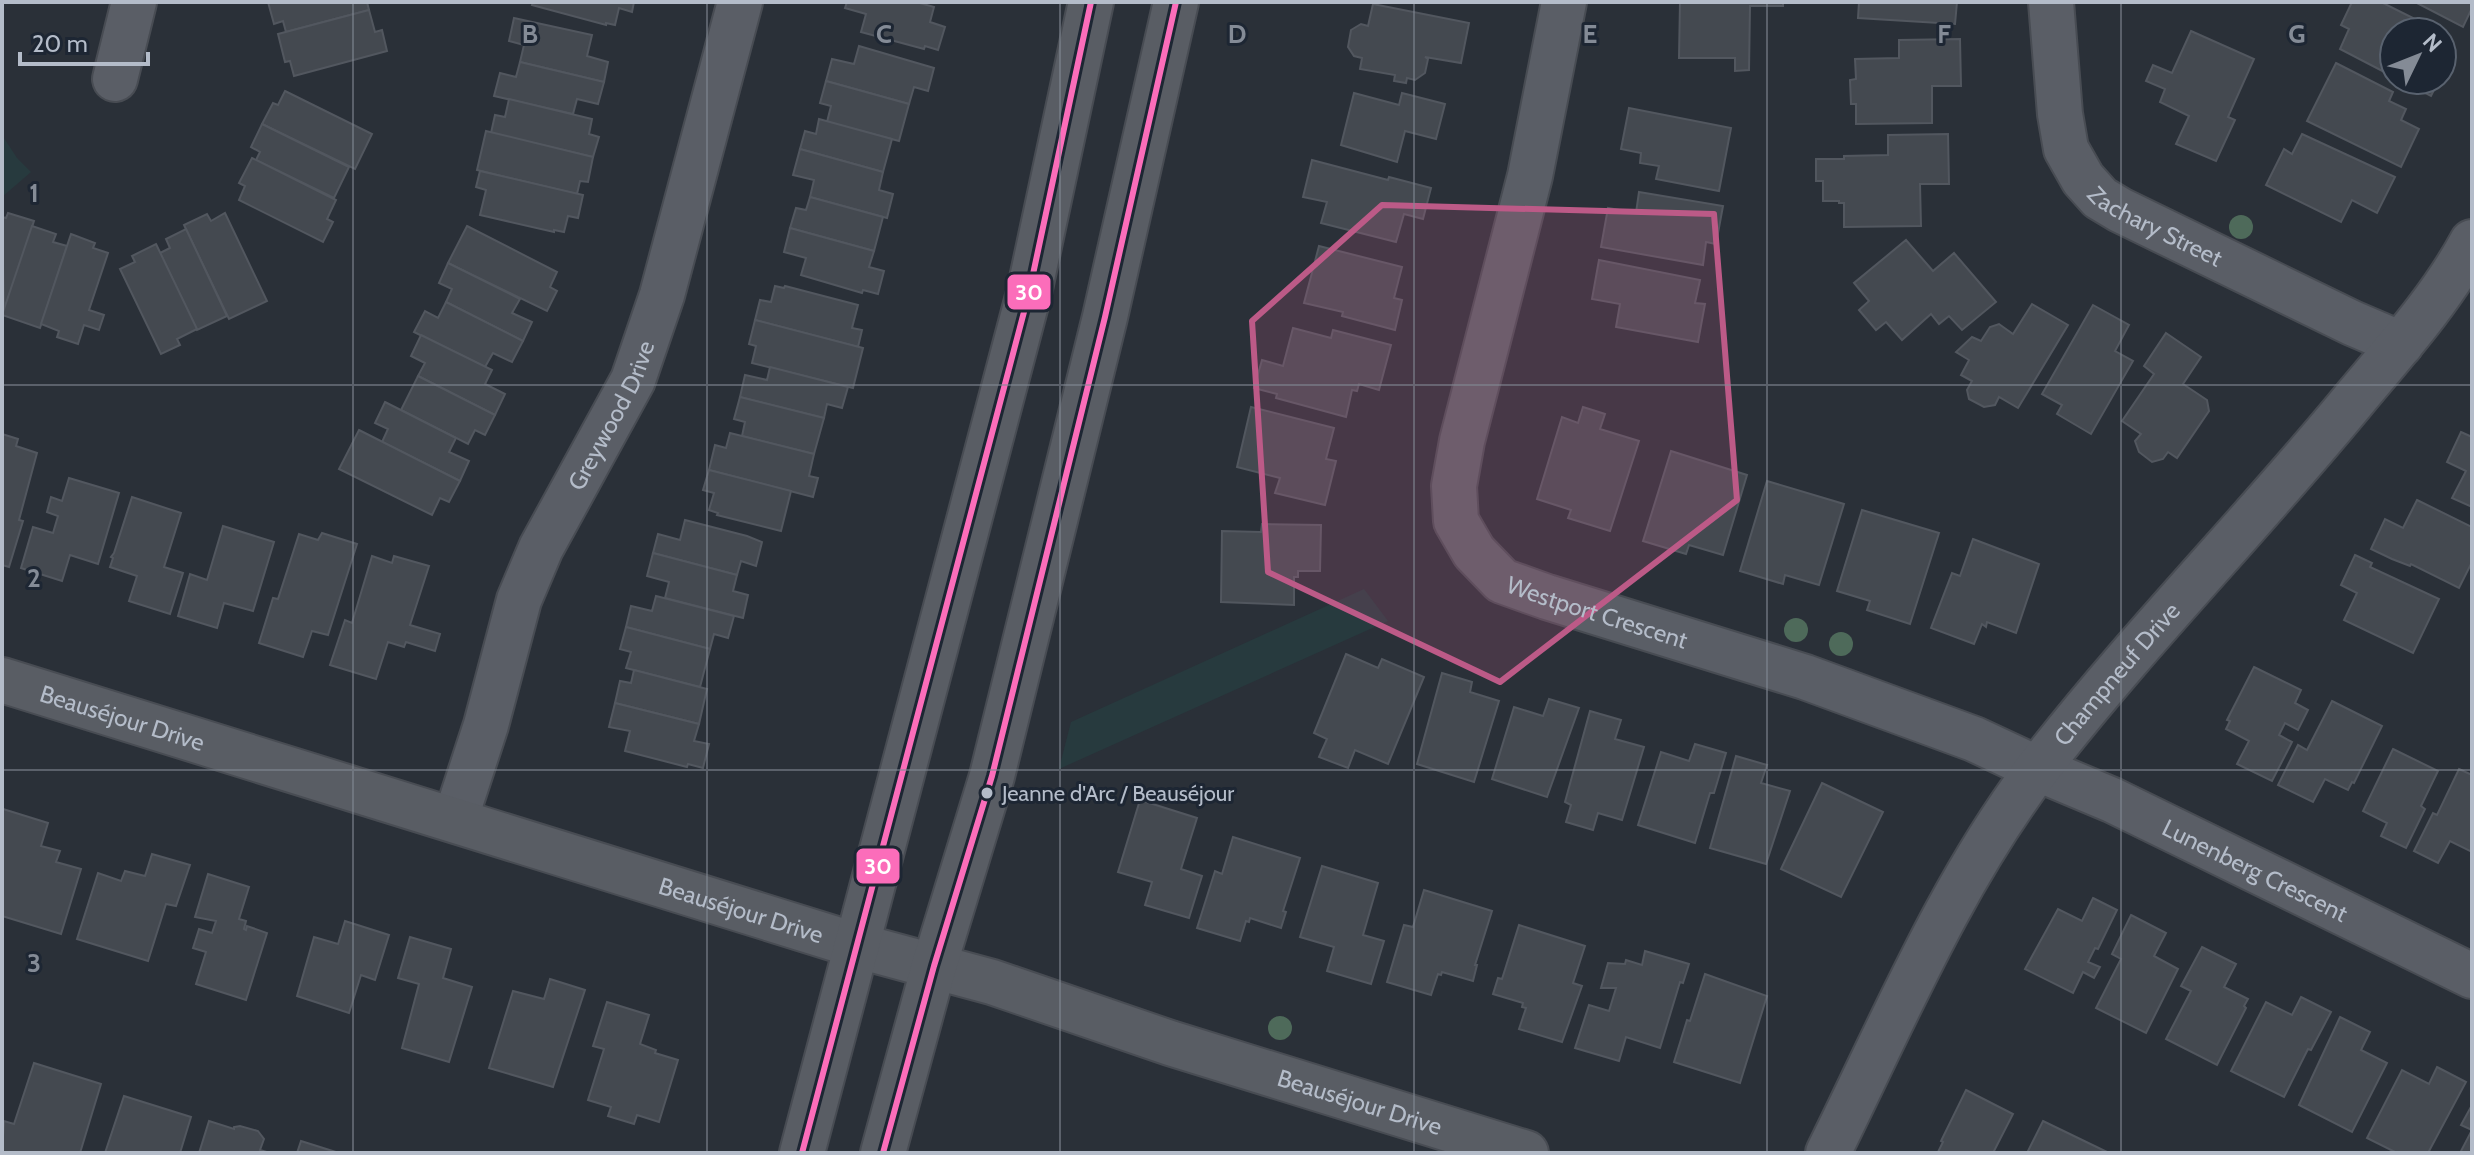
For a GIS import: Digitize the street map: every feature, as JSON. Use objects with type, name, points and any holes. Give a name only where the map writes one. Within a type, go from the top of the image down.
[{"type":"main road","points":[[802,1153],[1029,293],[1091,2]]},
{"type":"main road","points":[[883,1153],[934,966],[992,776],[1105,317],[1176,2]]},
{"type":"main road","name":"Beauséjour Drive","points":[[2,680],[855,945],[992,982],[1170,1043],[1526,1153]]},
{"type":"street","points":[[115,79],[134,2]]},
{"type":"street","name":"Greywood Drive","points":[[455,820],[486,725],[519,600],[541,548],[633,380],[662,295],[740,2]]},
{"type":"street","name":"Westport Crescent","points":[[1564,2],[1530,176],[1462,441],[1454,486],[1456,521],[1474,552],[1502,581],[1805,677],[1974,739],[2038,769]]},
{"type":"street","name":"Zachary Street","points":[[2051,2],[2060,114],[2066,149],[2083,179],[2100,198],[2352,323],[2401,344]]},
{"type":"street","name":"Champneuf Drive","points":[[1828,1153],[1940,927],[1985,848],[2038,769],[2113,677],[2329,431],[2401,344],[2455,273],[2472,242]]},
{"type":"street","name":"Lunenberg Crescent","points":[[2038,769],[2126,806],[2472,976]]},
{"type":"highlighted area","points":[[1382,205],[1714,214],[1737,500],[1500,682],[1268,572],[1252,321]]},
{"type":"green space","points":[[2,135],[31,172],[2,197]]},
{"type":"green space","points":[[1364,589],[1388,621],[1059,769],[1071,722]]},
{"type":"building","points":[[268,2],[367,2],[369,10],[286,32],[283,21],[274,24]]},
{"type":"building","points":[[533,2],[634,2],[632,12],[619,8],[615,25],[606,25],[532,5]]},
{"type":"building","points":[[847,2],[916,2],[934,7],[930,22],[945,27],[938,50],[861,32],[866,14],[845,8]]},
{"type":"building","points":[[1680,2],[1783,2],[1783,6],[1750,6],[1749,70],[1735,71],[1735,58],[1679,58]]},
{"type":"building","points":[[1859,2],[1957,2],[1955,24],[1858,18]]},
{"type":"building","points":[[2352,2],[2381,2],[2409,16],[2378,16],[2378,69],[2340,49],[2349,29],[2341,25]]},
{"type":"building","points":[[2415,2],[2472,2],[2463,27],[2458,24],[2458,16],[2442,16]]},
{"type":"building","points":[[1373,4],[1469,23],[1461,63],[1425,57],[1428,59],[1425,73],[1415,80],[1407,78],[1406,83],[1394,81],[1395,75],[1360,69],[1362,58],[1354,56],[1348,47],[1351,30],[1361,24],[1368,26]]},
{"type":"building","points":[[369,10],[375,32],[382,30],[387,51],[294,76],[290,61],[285,62],[278,34]]},
{"type":"building","points":[[514,18],[592,35],[587,56],[608,62],[604,82],[520,62],[524,45],[509,41]]},
{"type":"building","points":[[2191,31],[2254,59],[2228,117],[2235,120],[2216,161],[2176,144],[2189,116],[2160,102],[2165,89],[2146,81],[2153,65],[2172,73]]},
{"type":"building","points":[[1960,39],[1961,86],[1932,86],[1932,123],[1856,124],[1856,104],[1851,104],[1850,80],[1856,79],[1855,59],[1899,58],[1899,40]]},
{"type":"building","points":[[859,46],[934,68],[928,91],[914,87],[909,104],[826,81],[832,59],[854,64]]},
{"type":"building","points":[[520,62],[604,82],[598,104],[577,99],[573,114],[494,96],[500,73],[516,77]]},
{"type":"building","points":[[2336,63],[2378,84],[2378,96],[2391,96],[2389,101],[2406,109],[2401,120],[2419,129],[2401,167],[2307,121]]},
{"type":"building","points":[[826,81],[909,104],[899,141],[827,122],[831,106],[820,103]]},
{"type":"building","points":[[285,91],[372,134],[355,169],[262,124],[273,103],[278,105]]},
{"type":"building","points":[[1354,93],[1399,105],[1402,93],[1445,104],[1436,139],[1405,131],[1397,162],[1341,145]]},
{"type":"building","points":[[509,99],[592,119],[589,134],[599,137],[593,157],[491,133],[495,115],[505,117]]},
{"type":"building","points":[[1629,108],[1731,128],[1719,191],[1656,179],[1659,166],[1640,163],[1641,153],[1621,149]]},
{"type":"building","points":[[819,119],[892,139],[883,172],[800,149],[805,131],[816,134]]},
{"type":"building","points":[[262,124],[349,167],[334,198],[256,160],[260,152],[251,147]]},
{"type":"building","points":[[486,131],[593,157],[588,182],[580,181],[577,194],[477,170]]},
{"type":"building","points":[[1948,134],[1949,184],[1920,184],[1921,226],[1844,227],[1844,203],[1823,201],[1823,181],[1816,181],[1816,159],[1888,155],[1888,135]]},
{"type":"building","points":[[2302,134],[2395,177],[2377,213],[2352,200],[2341,222],[2266,185],[2284,149],[2292,154]]},
{"type":"building","points":[[800,149],[883,172],[879,190],[893,194],[887,218],[810,197],[814,180],[793,175]]},
{"type":"building","points":[[252,158],[336,200],[327,219],[333,222],[323,242],[239,200],[245,186],[239,183]]},
{"type":"building","points":[[1312,160],[1431,188],[1423,219],[1404,214],[1396,242],[1321,223],[1327,202],[1303,197]]},
{"type":"building","points":[[480,171],[583,195],[578,218],[568,216],[564,232],[554,232],[480,215],[486,190],[476,187]]},
{"type":"building","points":[[1639,192],[1723,206],[1716,244],[1706,242],[1703,265],[1601,247],[1608,208],[1636,213]]},
{"type":"building","points":[[810,197],[883,217],[874,251],[790,228],[796,208],[806,210]]},
{"type":"building","points":[[8,213],[34,221],[4,312],[2,217],[6,218]]},
{"type":"building","points":[[225,213],[267,301],[229,319],[184,225],[207,214],[211,221]]},
{"type":"building","points":[[32,226],[56,234],[53,242],[67,246],[40,328],[2,315]]},
{"type":"building","points":[[467,226],[557,272],[550,287],[557,291],[547,311],[448,263]]},
{"type":"building","points":[[790,228],[874,251],[869,267],[884,271],[878,294],[863,290],[862,293],[801,275],[806,258],[784,252]]},
{"type":"building","points":[[186,229],[227,316],[197,330],[160,253],[170,248],[166,239]]},
{"type":"building","points":[[71,234],[95,243],[93,248],[108,253],[89,310],[104,315],[99,330],[84,325],[78,344],[57,337],[59,331],[41,324]]},
{"type":"building","points":[[1906,240],[1933,271],[1954,253],[1996,302],[1962,330],[1949,316],[1939,324],[1931,314],[1902,340],[1886,322],[1876,330],[1859,310],[1869,301],[1854,283]]},
{"type":"building","points":[[156,244],[197,329],[177,339],[180,345],[161,354],[120,269],[135,262],[132,256]]},
{"type":"building","points":[[1319,246],[1402,267],[1394,298],[1402,300],[1395,330],[1342,316],[1343,312],[1304,303]]},
{"type":"building","points":[[1599,260],[1700,280],[1695,303],[1705,304],[1698,342],[1616,327],[1620,304],[1592,299]]},
{"type":"building","points":[[448,263],[520,299],[512,313],[532,322],[523,341],[446,302],[452,289],[439,283]]},
{"type":"building","points":[[775,286],[858,305],[852,328],[862,330],[858,347],[755,320],[760,300],[771,302]]},
{"type":"building","points":[[446,302],[523,341],[512,362],[493,353],[485,367],[414,332],[425,311],[438,318]]},
{"type":"building","points":[[2032,304],[2068,325],[2018,408],[1999,397],[1995,405],[1984,407],[1969,399],[1967,390],[1972,381],[1961,375],[1969,360],[1956,352],[1972,337],[1981,341],[1990,327],[1999,324],[2013,334]]},
{"type":"building","points":[[2093,305],[2129,325],[2115,351],[2133,361],[2091,434],[2057,414],[2062,405],[2042,394]]},
{"type":"building","points":[[755,320],[863,348],[853,388],[752,363],[756,346],[749,344]]},
{"type":"building","points":[[1293,328],[1331,338],[1333,330],[1391,345],[1379,390],[1359,384],[1357,391],[1352,390],[1346,417],[1276,398],[1277,394],[1254,388],[1262,360],[1283,366]]},
{"type":"building","points":[[2166,333],[2201,357],[2183,384],[2207,400],[2209,411],[2177,458],[2168,452],[2163,459],[2152,462],[2139,452],[2135,441],[2141,434],[2122,421],[2154,374],[2144,366]]},
{"type":"building","points":[[421,335],[492,370],[485,384],[505,394],[495,415],[418,376],[425,363],[411,356]]},
{"type":"building","points":[[770,367],[848,387],[842,408],[827,404],[824,418],[740,397],[745,375],[767,380]]},
{"type":"building","points":[[418,376],[495,415],[485,435],[475,430],[468,444],[401,410]]},
{"type":"building","points":[[740,397],[824,418],[814,454],[742,436],[745,422],[734,419]]},
{"type":"building","points":[[385,402],[456,438],[449,452],[469,461],[460,481],[382,442],[388,429],[375,423]]},
{"type":"building","points":[[1251,407],[1334,428],[1326,459],[1336,461],[1325,505],[1275,493],[1280,478],[1237,467]]},
{"type":"building","points":[[1583,407],[1605,414],[1600,429],[1639,441],[1610,531],[1568,518],[1571,510],[1537,499],[1562,417],[1578,423]]},
{"type":"building","points":[[359,430],[460,481],[449,502],[440,498],[432,515],[339,469]]},
{"type":"building","points":[[2461,432],[2472,437],[2472,507],[2452,498],[2466,471],[2447,462]]},
{"type":"building","points":[[730,433],[814,454],[809,476],[818,478],[813,497],[709,470],[715,445],[726,448]]},
{"type":"building","points":[[2,434],[18,439],[16,446],[37,453],[19,520],[23,521],[9,567],[2,565]]},
{"type":"building","points":[[1671,451],[1747,475],[1723,555],[1689,545],[1686,554],[1643,541]]},
{"type":"building","points":[[709,470],[791,491],[781,531],[717,515],[709,510],[714,493],[703,490]]},
{"type":"building","points":[[69,478],[119,493],[98,564],[70,555],[62,581],[21,568],[33,527],[53,533],[58,516],[47,512],[51,497],[62,501]]},
{"type":"building","points":[[1767,481],[1844,504],[1819,585],[1785,575],[1783,584],[1740,571]]},
{"type":"building","points":[[132,497],[181,513],[164,567],[183,573],[170,614],[129,601],[137,576],[110,567]]},
{"type":"building","points":[[2417,500],[2472,527],[2472,562],[2459,588],[2411,564],[2371,549],[2385,519],[2403,528]]},
{"type":"building","points":[[1862,510],[1939,533],[1910,624],[1867,610],[1870,601],[1837,591]]},
{"type":"building","points":[[685,520],[762,542],[756,566],[741,561],[737,575],[653,553],[658,534],[680,540]]},
{"type":"building","points":[[1262,524],[1321,525],[1320,571],[1298,571],[1298,577],[1294,577],[1294,605],[1221,602],[1222,531],[1261,532]]},
{"type":"building","points":[[223,526],[274,542],[253,611],[224,603],[217,628],[178,616],[190,574],[207,580]]},
{"type":"building","points":[[322,533],[357,544],[328,635],[312,631],[303,657],[259,643],[273,598],[278,599],[299,534],[318,540]]},
{"type":"building","points":[[1973,539],[2039,564],[2016,633],[1987,622],[1986,627],[1982,624],[1974,644],[1931,628],[1952,573],[1960,576]]},
{"type":"building","points":[[653,553],[737,575],[733,591],[748,595],[743,618],[665,598],[669,582],[647,576]]},
{"type":"building","points":[[2355,555],[2372,563],[2370,567],[2439,599],[2413,653],[2344,620],[2357,593],[2341,585]]},
{"type":"building","points":[[372,556],[392,563],[394,556],[429,566],[410,625],[440,634],[435,651],[406,642],[404,647],[388,642],[376,679],[330,665],[345,620],[352,623]]},
{"type":"building","points":[[656,596],[734,616],[728,638],[714,634],[710,649],[626,627],[631,606],[652,611]]},
{"type":"building","points":[[626,627],[710,649],[700,687],[626,668],[631,652],[620,649]]},
{"type":"building","points":[[1346,654],[1378,668],[1382,659],[1424,677],[1388,764],[1355,750],[1348,768],[1319,757],[1327,739],[1314,733]]},
{"type":"building","points":[[2254,667],[2301,690],[2295,703],[2308,710],[2298,730],[2285,723],[2279,735],[2292,742],[2272,781],[2237,764],[2249,741],[2226,729],[2230,721],[2227,720]]},
{"type":"building","points":[[634,670],[707,689],[699,724],[615,703],[620,681],[631,683]]},
{"type":"building","points":[[1442,673],[1472,682],[1470,692],[1499,701],[1474,782],[1417,764]]},
{"type":"building","points":[[1549,699],[1579,708],[1547,797],[1492,779],[1514,707],[1543,716]]},
{"type":"building","points":[[2332,701],[2382,726],[2348,790],[2325,779],[2313,802],[2278,785],[2298,745],[2307,750]]},
{"type":"building","points":[[615,703],[699,724],[694,741],[709,744],[703,768],[688,764],[687,767],[625,751],[630,731],[609,727]]},
{"type":"building","points":[[1590,711],[1621,720],[1615,739],[1644,747],[1622,820],[1598,813],[1593,830],[1566,822],[1571,805],[1565,802]]},
{"type":"building","points":[[1695,744],[1726,753],[1695,843],[1638,825],[1661,752],[1689,761]]},
{"type":"building","points":[[2393,749],[2438,771],[2421,806],[2425,809],[2406,848],[2381,836],[2387,823],[2363,811]]},
{"type":"building","points":[[1736,756],[1767,765],[1761,783],[1790,791],[1766,864],[1710,848]]},
{"type":"building","points":[[2459,769],[2472,775],[2472,852],[2450,841],[2438,863],[2414,851],[2433,813],[2437,815]]},
{"type":"building","points":[[1822,783],[1883,812],[1841,897],[1781,869]]},
{"type":"building","points":[[1140,800],[1197,818],[1181,869],[1202,876],[1189,918],[1145,905],[1152,882],[1118,872]]},
{"type":"building","points":[[3,809],[48,823],[41,846],[60,851],[56,862],[81,869],[61,934],[2,916]]},
{"type":"building","points":[[1233,837],[1300,858],[1283,911],[1286,912],[1281,928],[1250,918],[1249,922],[1246,921],[1240,941],[1197,928],[1215,871],[1222,874]]},
{"type":"building","points":[[152,854],[190,865],[176,906],[166,904],[148,961],[77,939],[98,873],[121,881],[125,871],[145,876]]},
{"type":"building","points":[[1322,866],[1378,883],[1363,935],[1384,941],[1371,984],[1327,971],[1334,947],[1300,937]]},
{"type":"building","points":[[208,874],[249,887],[239,919],[246,921],[246,930],[247,926],[267,933],[246,1000],[196,984],[206,952],[193,948],[199,929],[212,933],[216,921],[195,917]]},
{"type":"building","points":[[1424,890],[1492,911],[1473,981],[1442,972],[1438,974],[1431,995],[1387,982],[1404,925],[1413,927]]},
{"type":"building","points":[[2093,898],[2117,910],[2098,949],[2095,948],[2088,962],[2100,967],[2094,978],[2083,972],[2073,993],[2025,969],[2058,909],[2082,921]]},
{"type":"building","points":[[2131,915],[2166,933],[2154,956],[2178,969],[2146,1033],[2096,1008],[2121,959],[2112,954]]},
{"type":"building","points":[[345,921],[389,935],[375,980],[361,975],[349,1013],[297,996],[314,937],[338,944]]},
{"type":"building","points":[[1519,925],[1585,946],[1573,983],[1582,986],[1562,1042],[1519,1029],[1526,1008],[1522,1007],[1523,1003],[1493,994],[1498,978],[1502,979]]},
{"type":"building","points":[[410,937],[451,949],[443,978],[472,987],[449,1062],[402,1048],[419,984],[398,978]]},
{"type":"building","points":[[2202,947],[2236,964],[2224,987],[2248,999],[2217,1065],[2166,1039],[2191,991],[2181,986]]},
{"type":"building","points":[[1645,951],[1689,964],[1683,983],[1680,982],[1660,1048],[1626,1037],[1619,1061],[1575,1048],[1589,1005],[1609,1011],[1616,988],[1601,988],[1608,963],[1625,964],[1626,960],[1642,965]]},
{"type":"building","points":[[1705,974],[1767,996],[1740,1083],[1674,1062]]},
{"type":"building","points":[[550,979],[585,990],[553,1087],[489,1068],[513,991],[544,999]]},
{"type":"building","points":[[2301,997],[2331,1012],[2284,1097],[2231,1071],[2266,1002],[2292,1015]]},
{"type":"building","points":[[607,1002],[649,1015],[640,1044],[656,1050],[655,1053],[678,1060],[659,1122],[637,1115],[634,1124],[608,1116],[611,1107],[588,1100],[604,1049],[593,1046]]},
{"type":"building","points":[[2340,1017],[2370,1032],[2361,1050],[2387,1063],[2352,1132],[2299,1105]]},
{"type":"building","points":[[34,1063],[101,1084],[80,1153],[2,1153],[4,1121],[14,1124]]},
{"type":"building","points":[[2437,1067],[2466,1082],[2428,1153],[2397,1153],[2367,1138],[2402,1070],[2429,1084]]},
{"type":"building","points":[[1966,1090],[2013,1114],[1993,1153],[1938,1152]]},
{"type":"building","points":[[124,1096],[191,1117],[180,1153],[105,1153]]},
{"type":"building","points":[[2472,1105],[2472,1130],[2461,1125]]},
{"type":"building","points":[[209,1121],[234,1129],[240,1126],[258,1131],[264,1139],[260,1150],[270,1153],[199,1153]]},
{"type":"building","points":[[2043,1121],[2107,1152],[2027,1153]]},
{"type":"building","points":[[2472,1130],[2472,1153],[2460,1153]]},
{"type":"building","points":[[301,1141],[339,1153],[297,1153]]},
{"type":"transit line","name":"30","points":[[802,1153],[1029,293],[1091,2]]},
{"type":"transit line","name":"30","points":[[883,1153],[934,966],[992,776],[1105,317],[1176,2]]},
{"type":"place","name":"Jeanne d'Arc / Beauséjour","points":[[987,793]]}]
